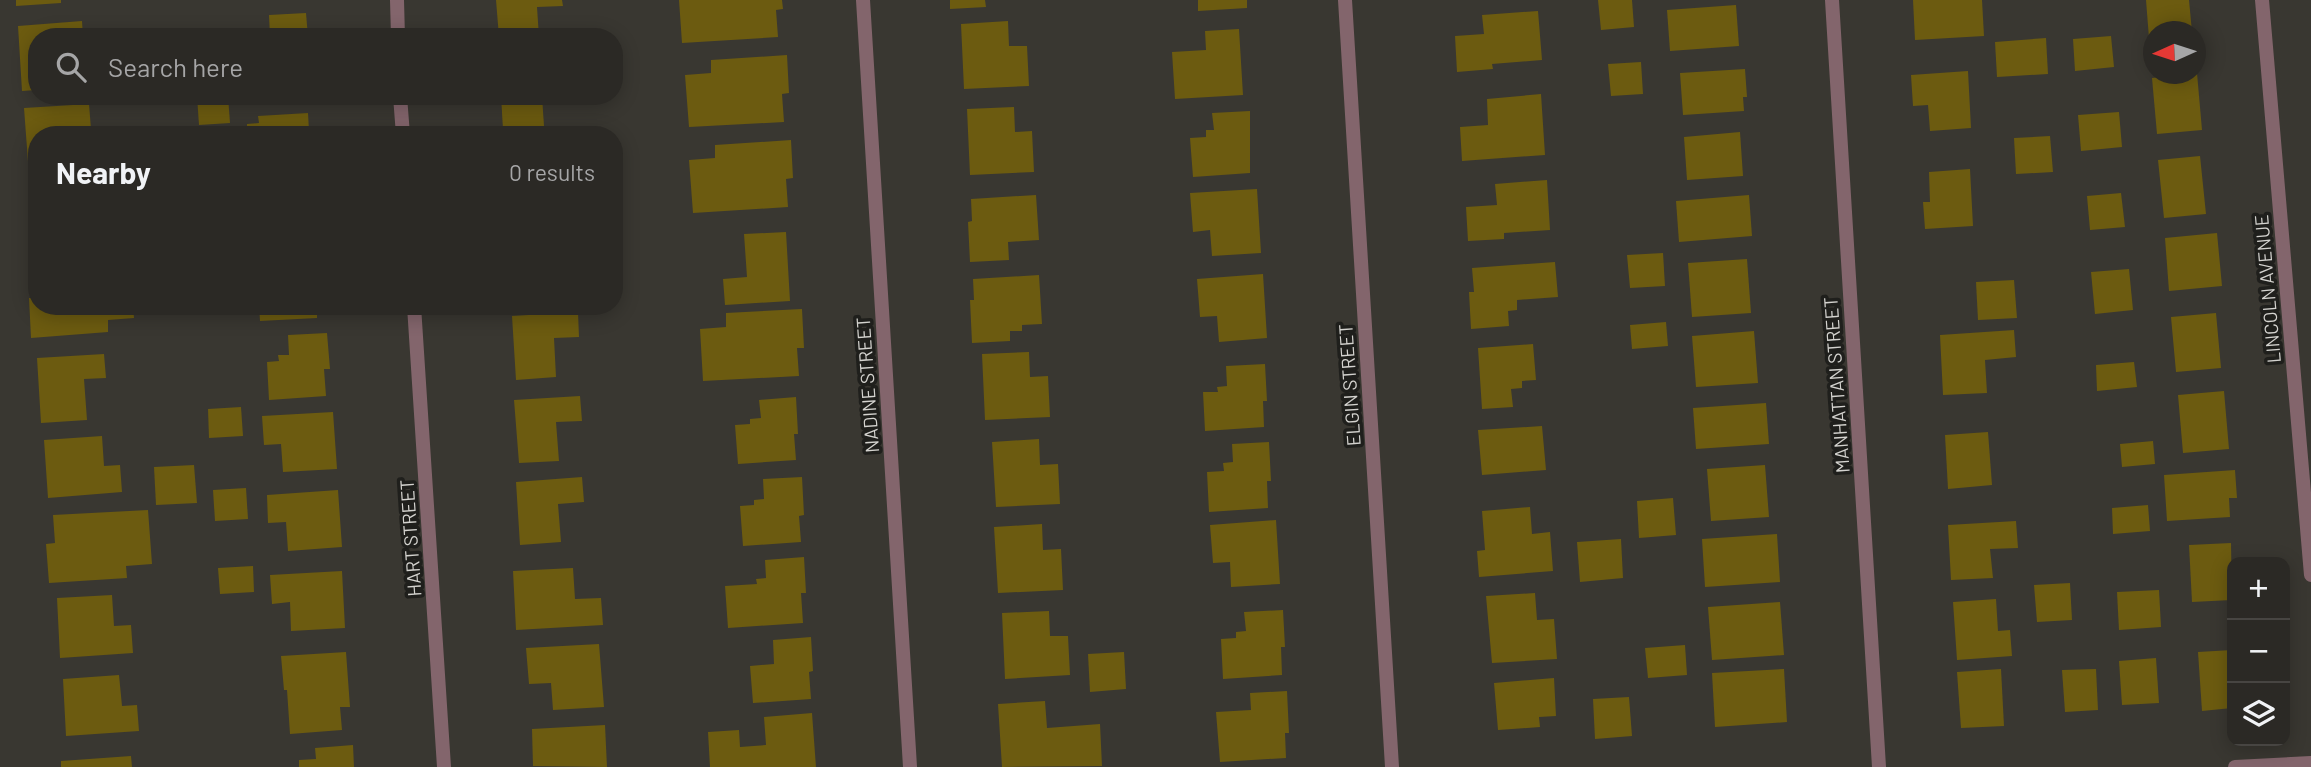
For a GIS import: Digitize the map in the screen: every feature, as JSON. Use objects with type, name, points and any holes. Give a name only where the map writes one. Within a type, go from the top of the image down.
[{"type":"street","points":[[397,0],[398,28]]},
{"type":"street","name":"NADINE STREET","points":[[863,0],[910,767]]},
{"type":"street","name":"ELGIN STREET","points":[[1345,0],[1392,767]]},
{"type":"street","name":"MANHATTAN STREET","points":[[1832,0],[1879,767]]},
{"type":"street","name":"LINCOLN AVENUE","points":[[2262,0],[2307,472],[2311,575]]},
{"type":"street","points":[[401,105],[402,126]]},
{"type":"street","name":"HART STREET","points":[[415,315],[444,767]]},
{"type":"street","points":[[2235,767],[2311,763]]},
{"type":"building","points":[[16,0],[61,0],[61,3],[16,6]]},
{"type":"building","points":[[496,0],[562,0],[563,6],[537,7],[538,28],[498,28]]},
{"type":"building","points":[[679,0],[782,0],[783,9],[776,10],[778,37],[682,43]]},
{"type":"building","points":[[950,0],[985,0],[986,7],[950,9]]},
{"type":"building","points":[[1198,0],[1247,0],[1247,8],[1198,11]]},
{"type":"building","points":[[1598,0],[1632,0],[1634,27],[1601,30]]},
{"type":"building","points":[[1913,0],[1982,0],[1984,36],[1915,40]]},
{"type":"building","points":[[2146,0],[2189,0],[2191,21],[2148,21]]},
{"type":"building","points":[[1736,5],[1739,46],[1670,51],[1667,10]]},
{"type":"building","points":[[1538,11],[1542,60],[1492,64],[1493,69],[1457,72],[1455,36],[1484,34],[1482,15]]},
{"type":"building","points":[[306,13],[307,28],[270,28],[269,15]]},
{"type":"building","points":[[82,21],[82,28],[28,28],[28,91],[22,91],[18,26]]},
{"type":"building","points":[[1008,21],[1009,46],[1027,46],[1029,86],[964,89],[961,24]]},
{"type":"building","points":[[1239,29],[1243,95],[1175,99],[1172,52],[1206,50],[1205,31]]},
{"type":"building","points":[[2111,36],[2114,67],[2075,71],[2073,39]]},
{"type":"building","points":[[2046,38],[2048,74],[1997,77],[1995,42]]},
{"type":"building","points":[[787,55],[789,93],[782,94],[784,122],[689,127],[685,75],[711,73],[711,60]]},
{"type":"building","points":[[1641,62],[1643,94],[1611,96],[1608,64]]},
{"type":"building","points":[[1745,69],[1747,97],[1743,97],[1744,111],[1683,115],[1680,73]]},
{"type":"building","points":[[1968,71],[1971,128],[1930,131],[1928,105],[1913,106],[1911,75]]},
{"type":"building","points":[[2153,84],[2198,84],[2202,130],[2157,134]]},
{"type":"building","points":[[1541,94],[1545,155],[1462,161],[1460,127],[1488,125],[1487,99]]},
{"type":"building","points":[[89,105],[91,126],[28,126],[28,162],[24,108]]},
{"type":"building","points":[[198,105],[229,105],[230,123],[199,125]]},
{"type":"building","points":[[502,105],[543,105],[544,126],[503,126]]},
{"type":"building","points":[[1014,107],[1015,132],[1032,131],[1034,172],[970,175],[967,109]]},
{"type":"building","points":[[1250,111],[1250,173],[1193,177],[1190,138],[1206,137],[1206,130],[1214,130],[1212,113]]},
{"type":"building","points":[[2119,112],[2122,147],[2081,151],[2078,115]]},
{"type":"building","points":[[308,113],[309,126],[247,126],[259,123],[258,116]]},
{"type":"building","points":[[1740,132],[1743,176],[1687,180],[1684,137]]},
{"type":"building","points":[[2050,136],[2053,172],[2016,174],[2014,138]]},
{"type":"building","points":[[791,140],[793,178],[786,179],[788,207],[693,213],[689,160],[715,158],[715,145]]},
{"type":"building","points":[[2200,156],[2206,214],[2164,218],[2158,160]]},
{"type":"building","points":[[1970,169],[1973,226],[1925,229],[1923,202],[1930,202],[1929,172]]},
{"type":"building","points":[[1547,180],[1550,230],[1504,233],[1504,239],[1468,241],[1466,207],[1497,205],[1495,184]]},
{"type":"building","points":[[1257,189],[1261,253],[1212,256],[1210,230],[1193,232],[1190,193]]},
{"type":"building","points":[[2121,193],[2125,227],[2090,230],[2087,196]]},
{"type":"building","points":[[1036,195],[1039,240],[1008,242],[1009,260],[970,262],[968,222],[972,221],[971,199]]},
{"type":"building","points":[[1749,195],[1752,236],[1679,242],[1676,201]]},
{"type":"building","points":[[786,232],[790,301],[725,305],[723,279],[747,277],[744,234]]},
{"type":"building","points":[[2217,233],[2222,286],[2169,291],[2165,238]]},
{"type":"building","points":[[1663,253],[1665,286],[1630,288],[1627,255]]},
{"type":"building","points":[[1747,259],[1751,313],[1692,317],[1688,263]]},
{"type":"building","points":[[1555,262],[1558,297],[1517,300],[1517,310],[1508,311],[1509,326],[1471,329],[1469,292],[1474,292],[1472,268]]},
{"type":"building","points":[[2129,269],[2133,310],[2095,314],[2091,272]]},
{"type":"building","points":[[1263,274],[1267,338],[1219,342],[1217,316],[1200,317],[1197,279]]},
{"type":"building","points":[[1039,275],[1042,324],[1022,325],[1022,331],[1010,331],[1010,341],[972,343],[970,300],[974,300],[973,279]]},
{"type":"building","points":[[2014,280],[2017,318],[1978,320],[1976,282]]},
{"type":"building","points":[[802,309],[804,348],[797,348],[799,376],[703,381],[700,329],[726,327],[726,313]]},
{"type":"building","points":[[2216,313],[2221,368],[2176,372],[2171,317]]},
{"type":"building","points":[[30,315],[134,315],[134,318],[108,320],[108,332],[31,338]]},
{"type":"building","points":[[260,315],[317,315],[317,318],[260,321]]},
{"type":"building","points":[[578,315],[579,337],[554,338],[556,377],[516,380],[512,316]]},
{"type":"building","points":[[1666,322],[1668,346],[1632,349],[1630,325]]},
{"type":"building","points":[[2014,330],[2016,357],[1985,360],[1987,393],[1943,395],[1940,335]]},
{"type":"building","points":[[1754,331],[1758,383],[1696,387],[1692,336]]},
{"type":"building","points":[[327,333],[330,369],[324,369],[326,396],[269,400],[267,362],[279,361],[278,355],[289,355],[288,335]]},
{"type":"building","points":[[1533,344],[1536,380],[1522,381],[1522,388],[1511,389],[1513,407],[1482,409],[1478,348]]},
{"type":"building","points":[[1029,352],[1030,377],[1048,376],[1050,417],[985,420],[982,354]]},
{"type":"building","points":[[104,354],[106,378],[84,379],[87,420],[41,423],[37,358]]},
{"type":"building","points":[[2134,362],[2137,387],[2097,391],[2096,365]]},
{"type":"building","points":[[1265,364],[1267,401],[1263,401],[1264,427],[1205,431],[1203,392],[1218,392],[1217,387],[1227,386],[1226,366]]},
{"type":"building","points":[[2224,391],[2229,449],[2183,453],[2178,395]]},
{"type":"building","points":[[580,396],[582,421],[556,422],[559,461],[519,463],[514,400]]},
{"type":"building","points":[[796,397],[796,460],[738,464],[735,425],[750,424],[750,419],[761,418],[759,400]]},
{"type":"building","points":[[1766,403],[1769,444],[1696,449],[1693,408]]},
{"type":"building","points":[[241,407],[243,436],[209,438],[208,409]]},
{"type":"building","points":[[333,412],[337,469],[283,472],[281,444],[264,445],[262,416]]},
{"type":"building","points":[[1542,426],[1546,470],[1482,475],[1478,430]]},
{"type":"building","points":[[1988,432],[1992,485],[1948,489],[1945,435]]},
{"type":"building","points":[[102,436],[104,466],[120,465],[122,492],[48,498],[44,440]]},
{"type":"building","points":[[1039,439],[1040,465],[1058,464],[1060,504],[996,507],[992,442]]},
{"type":"building","points":[[2153,441],[2155,464],[2122,467],[2120,444]]},
{"type":"building","points":[[1269,442],[1271,481],[1267,481],[1268,508],[1209,512],[1207,472],[1224,471],[1223,463],[1233,462],[1232,444]]},
{"type":"building","points":[[194,465],[197,503],[156,505],[154,467]]},
{"type":"building","points":[[1765,465],[1769,517],[1711,521],[1707,469]]},
{"type":"building","points":[[2235,470],[2237,498],[2229,498],[2230,517],[2167,521],[2164,475]]},
{"type":"building","points":[[582,477],[584,502],[558,504],[561,542],[520,545],[516,482]]},
{"type":"building","points":[[802,477],[804,515],[799,516],[801,542],[743,546],[740,506],[754,505],[754,500],[764,499],[763,479]]},
{"type":"building","points":[[246,488],[248,519],[215,521],[213,490]]},
{"type":"building","points":[[338,490],[342,547],[288,551],[286,522],[268,523],[267,495]]},
{"type":"building","points":[[1673,498],[1676,535],[1639,538],[1637,501]]},
{"type":"building","points":[[2148,505],[2150,531],[2113,534],[2112,508]]},
{"type":"building","points":[[1530,507],[1532,534],[1550,532],[1553,571],[1479,577],[1477,551],[1485,550],[1482,511]]},
{"type":"building","points":[[148,510],[152,564],[126,566],[127,578],[49,583],[46,544],[55,543],[53,515]]},
{"type":"building","points":[[1276,520],[1280,584],[1231,587],[1230,562],[1213,563],[1210,525]]},
{"type":"building","points":[[2016,521],[2018,548],[1990,549],[1993,578],[1951,580],[1948,525]]},
{"type":"building","points":[[1042,524],[1043,550],[1061,549],[1063,590],[998,593],[994,527]]},
{"type":"building","points":[[1777,534],[1780,582],[1705,587],[1702,539]]},
{"type":"building","points":[[1621,539],[1623,578],[1580,582],[1577,542]]},
{"type":"building","points":[[2231,543],[2231,557],[2227,557],[2227,600],[2192,602],[2189,545]]},
{"type":"building","points":[[804,557],[806,593],[801,593],[803,623],[728,628],[725,586],[757,584],[756,579],[766,578],[765,560]]},
{"type":"building","points":[[253,566],[254,592],[220,594],[218,568]]},
{"type":"building","points":[[573,568],[575,599],[601,598],[603,625],[516,630],[513,571]]},
{"type":"building","points":[[342,571],[345,628],[291,631],[290,602],[272,604],[270,575]]},
{"type":"building","points":[[2070,583],[2072,620],[2037,622],[2034,585]]},
{"type":"building","points":[[2159,590],[2161,627],[2119,630],[2117,592]]},
{"type":"building","points":[[1535,593],[1537,620],[1554,619],[1557,659],[1492,663],[1486,596]]},
{"type":"building","points":[[112,595],[114,626],[131,625],[133,653],[60,658],[57,598]]},
{"type":"building","points":[[1996,599],[1998,631],[2010,630],[2012,656],[1957,660],[1953,602]]},
{"type":"building","points":[[1780,602],[1784,655],[1712,660],[1708,607]]},
{"type":"building","points":[[1283,610],[1285,647],[1281,647],[1282,675],[1223,679],[1221,639],[1236,638],[1236,632],[1246,631],[1244,612]]},
{"type":"building","points":[[1049,611],[1050,636],[1068,636],[1070,675],[1005,679],[1002,613]]},
{"type":"building","points":[[811,637],[811,699],[753,703],[750,666],[774,664],[773,640]]},
{"type":"building","points":[[599,644],[604,707],[553,710],[551,683],[529,684],[526,648]]},
{"type":"building","points":[[1685,645],[1687,675],[1648,678],[1645,648]]},
{"type":"building","points":[[2227,650],[2227,708],[2202,711],[2198,652]]},
{"type":"building","points":[[346,652],[350,707],[340,707],[342,730],[290,734],[281,656]]},
{"type":"building","points":[[1124,652],[1126,689],[1090,692],[1088,654]]},
{"type":"building","points":[[2156,658],[2159,703],[2122,705],[2119,661]]},
{"type":"building","points":[[1784,669],[1787,722],[1715,727],[1712,673]]},
{"type":"building","points":[[2001,669],[2004,726],[1961,728],[1957,672]]},
{"type":"building","points":[[2096,669],[2098,710],[2065,712],[2062,670]]},
{"type":"building","points":[[119,675],[122,706],[137,705],[139,731],[66,736],[63,679]]},
{"type":"building","points":[[1554,678],[1556,716],[1539,717],[1540,727],[1498,730],[1494,683]]},
{"type":"building","points":[[1287,691],[1289,733],[1285,733],[1286,758],[1220,762],[1216,712],[1251,710],[1250,693]]},
{"type":"building","points":[[1629,697],[1632,736],[1595,739],[1593,699]]},
{"type":"building","points":[[1045,701],[1047,728],[1100,724],[1102,766],[1002,767],[998,704]]},
{"type":"building","points":[[812,713],[816,767],[710,767],[708,732],[739,730],[740,747],[766,745],[764,717]]},
{"type":"building","points":[[605,725],[607,767],[533,766],[532,729]]},
{"type":"building","points":[[353,745],[354,767],[299,767],[299,760],[316,759],[315,748]]},
{"type":"building","points":[[131,756],[132,767],[61,767],[61,761]]}]
